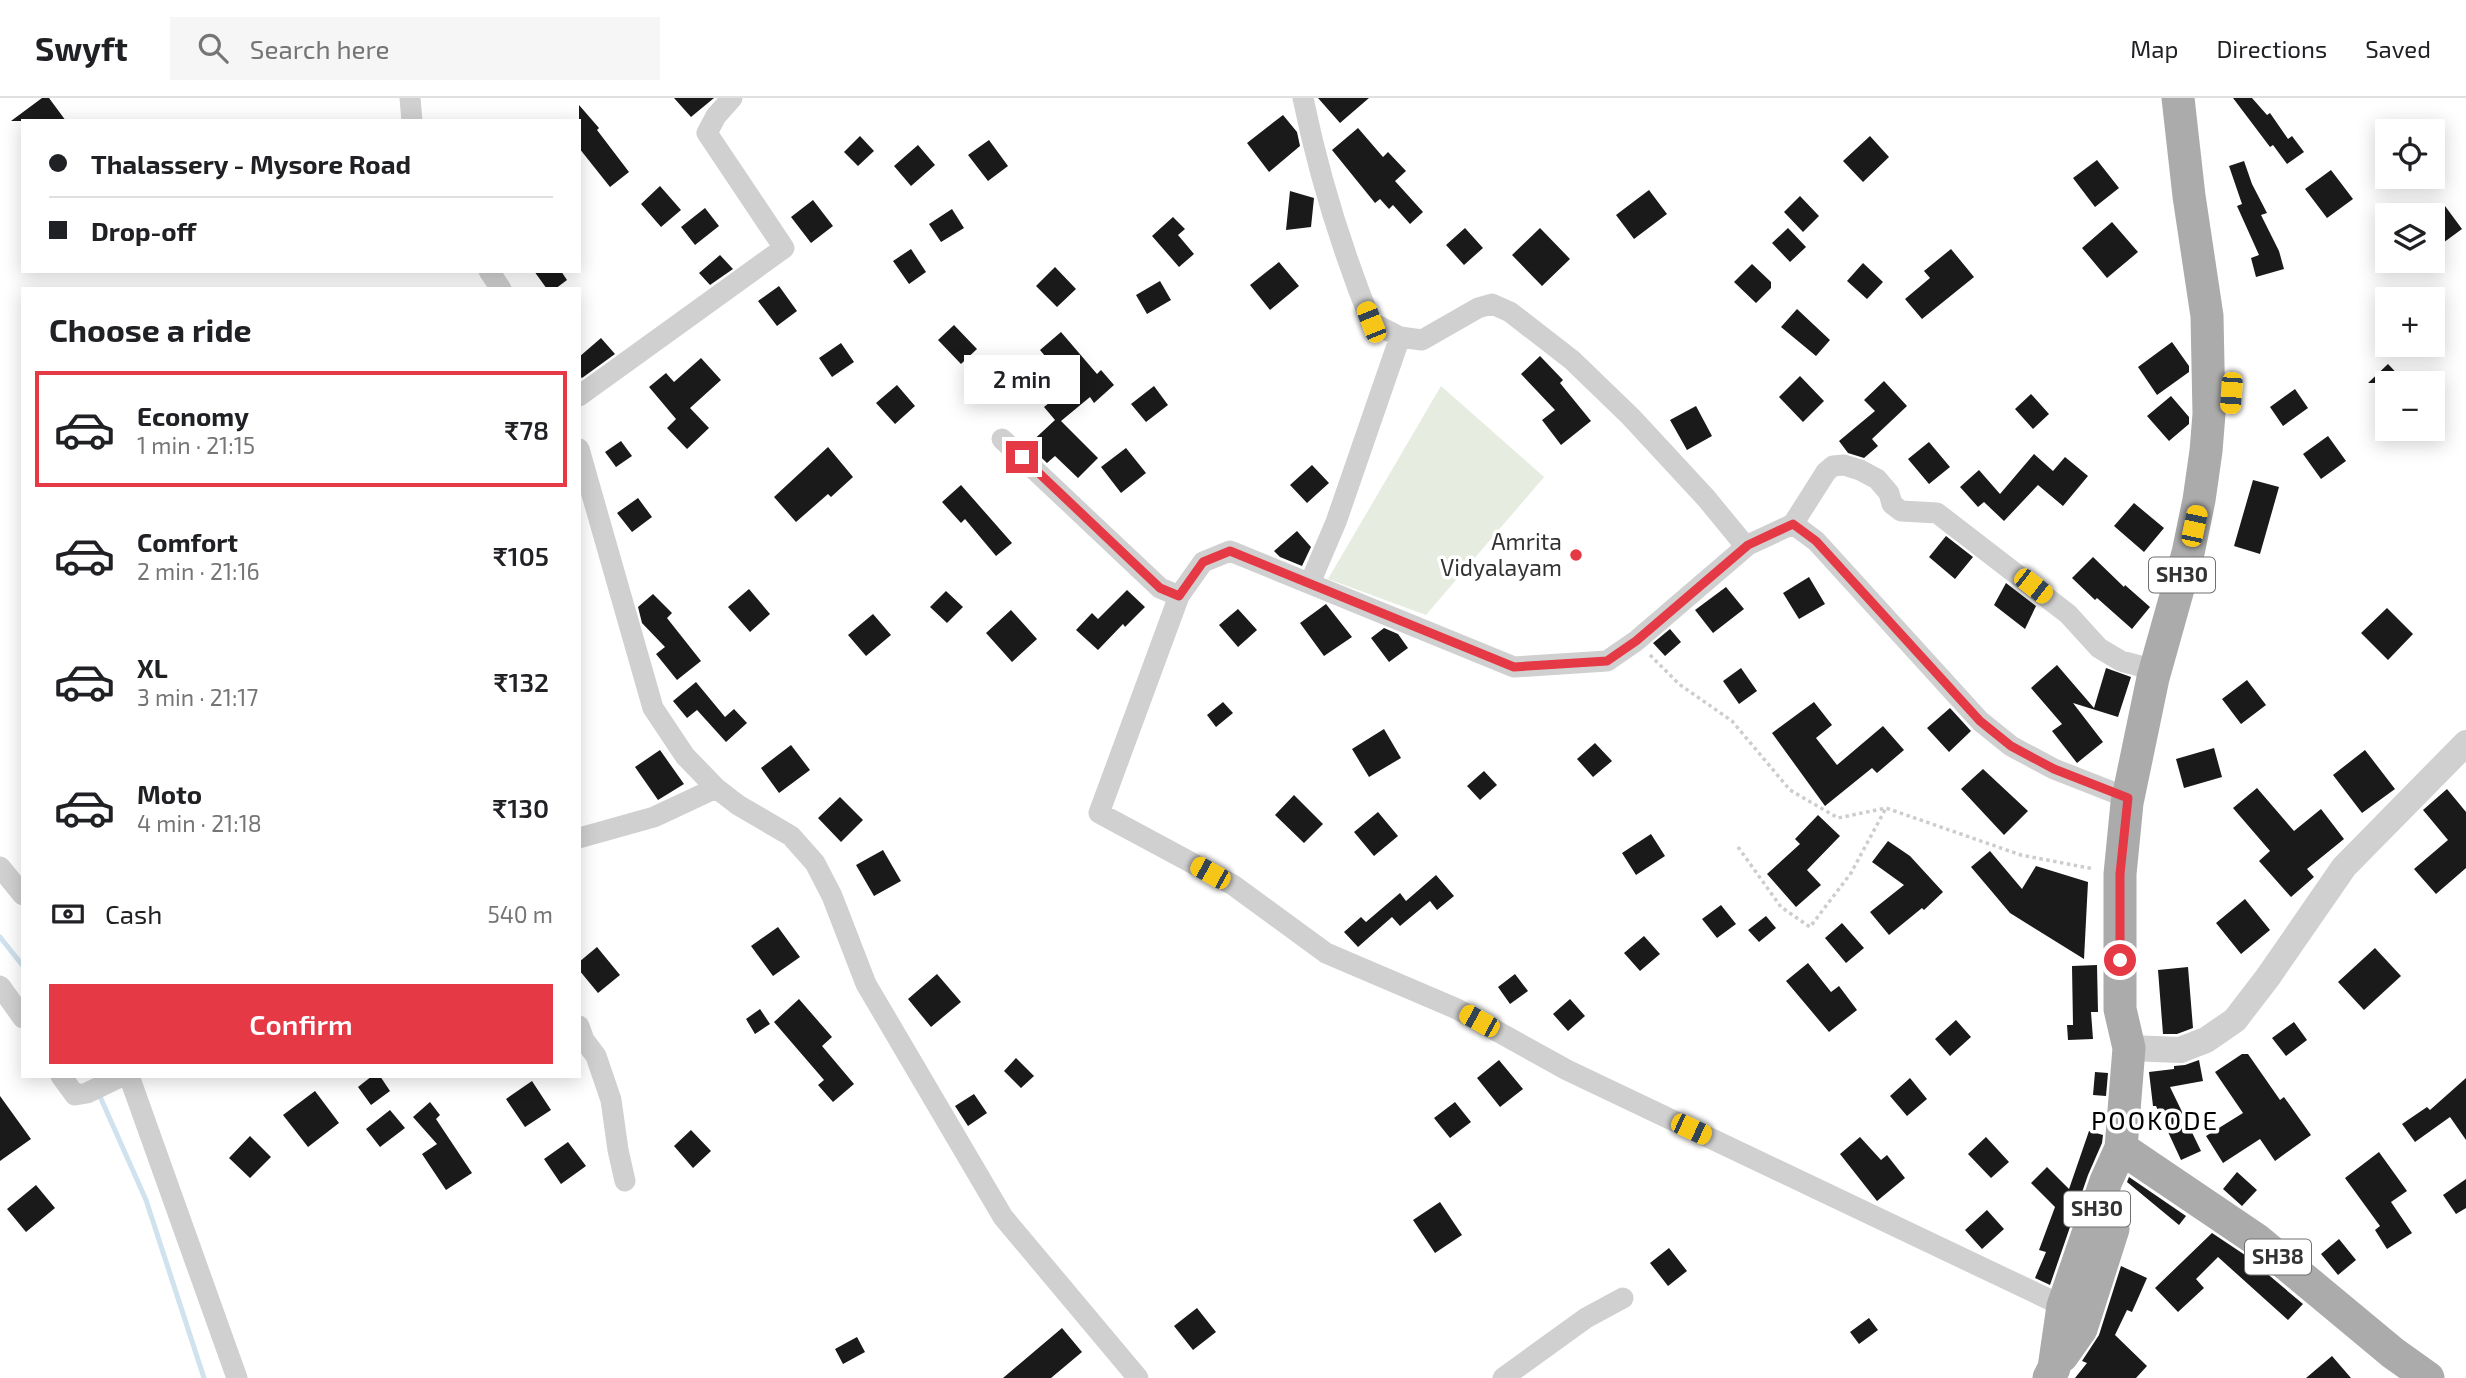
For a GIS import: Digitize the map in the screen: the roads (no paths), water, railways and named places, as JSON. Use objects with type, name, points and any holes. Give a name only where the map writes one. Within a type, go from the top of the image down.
[{"type":"main road","name":"SH30","points":[[2052,1373],[2063,1306],[2106,1181],[2121,1148],[2129,1048],[2120,1009],[2120,874],[2128,798],[2155,670],[2194,526],[2209,414],[2207,316],[2178,98]]},
{"type":"main road","points":[[2129,1048],[2138,1012],[2141,835],[2145,800],[2164,706],[2216,509],[2231,393],[2227,331],[2197,98]]},
{"type":"main road","points":[[2052,1373],[2081,1329],[2099,1274],[2126,1181],[2121,1148]]},
{"type":"main road","name":"SH38","points":[[2121,1148],[2257,1240],[2393,1353],[2428,1378]]},
{"type":"street","points":[[410,98],[412,119]]},
{"type":"street","points":[[581,395],[784,248],[707,133],[716,116],[732,98]]},
{"type":"street","points":[[1303,98],[1319,175],[1345,258],[1371,322],[1401,337],[1422,340],[1478,308],[1492,304],[1510,312],[1572,360],[1700,491],[1736,537],[1748,545]]},
{"type":"street","points":[[1310,583],[1336,522],[1401,337]]},
{"type":"street","points":[[1002,439],[1160,588],[1179,596]]},
{"type":"street","points":[[581,456],[653,708],[685,755],[716,788],[738,805],[791,835],[815,863],[832,895],[866,984],[1003,1217],[1138,1378]]},
{"type":"street","points":[[2063,1306],[1567,1070],[1457,1009],[1326,954],[1233,885],[1099,813],[1179,596],[1203,562],[1230,551],[1514,667],[1607,661],[1636,641],[1748,545],[1793,524],[1826,472],[1833,466],[1844,465],[1877,479],[1889,493],[1892,504],[1901,511],[1937,513],[2068,614],[2099,648],[2121,661],[2155,670]]},
{"type":"street","points":[[1793,524],[1816,541],[1980,721],[2011,746],[2054,769],[2128,798]]},
{"type":"street","points":[[2129,1048],[2180,1050],[2206,1040],[2235,1020],[2268,978],[2344,867],[2466,743]]},
{"type":"street","points":[[581,837],[654,817],[716,788]]},
{"type":"street","points":[[0,867],[20,887]]},
{"type":"street","points":[[0,986],[21,1015]]},
{"type":"street","points":[[581,1032],[584,1041],[596,1056],[611,1100],[625,1181]]},
{"type":"street","points":[[62,1078],[75,1095],[121,1078]]},
{"type":"street","points":[[123,1078],[237,1378]]},
{"type":"street","points":[[1503,1378],[1586,1318],[1623,1298]]},
{"type":"waterway","points":[[0,937],[21,963]]},
{"type":"waterway","points":[[98,1092],[146,1200],[204,1378]]},
{"type":"place","name":"Amrita Vidyalayam","points":[[1576,555]]},
{"type":"district","name":"POOKODE","points":[[2155,1121]]}]
